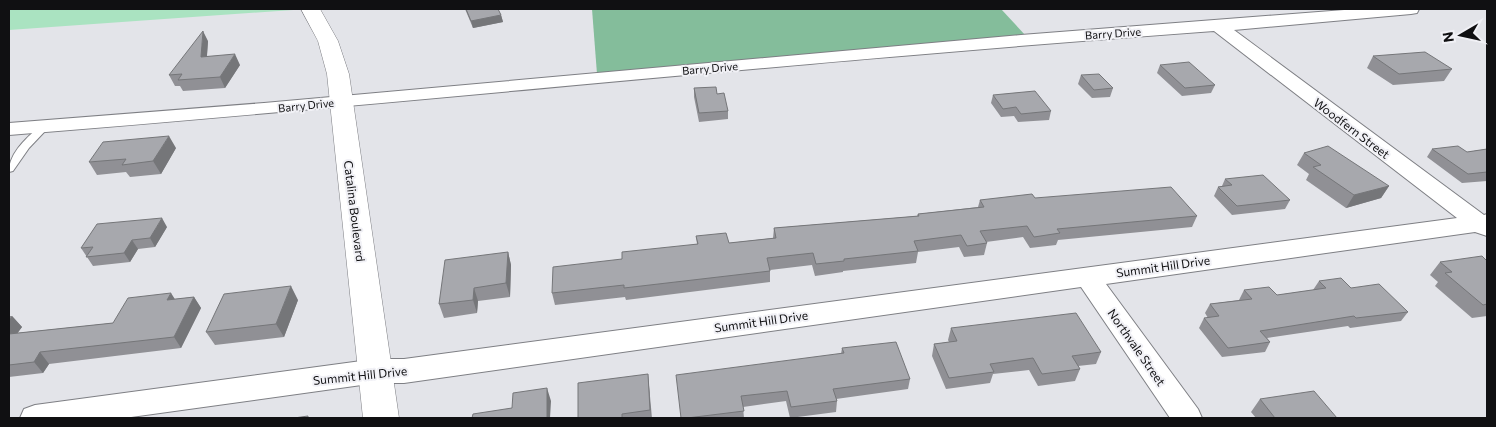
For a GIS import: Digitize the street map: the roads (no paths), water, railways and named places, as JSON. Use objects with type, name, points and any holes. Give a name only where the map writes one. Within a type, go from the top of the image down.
[{"type":"street","name":"Catalina Boulevard","points":[[311,9],[328,41],[338,74],[381,418]]},
{"type":"street","name":"Barry Drive","points":[[9,129],[1014,40],[1218,26],[1411,9]]},
{"type":"street","name":"Woodfern Street","points":[[1218,26],[1485,225]]},
{"type":"street","name":"Summit Hill Drive","points":[[36,418],[376,371],[404,371],[1087,276],[1485,225]]},
{"type":"street","name":"Northvale Street","points":[[1087,276],[1187,418]]},
{"type":"lane","points":[[9,169],[25,146],[45,126]]}]
